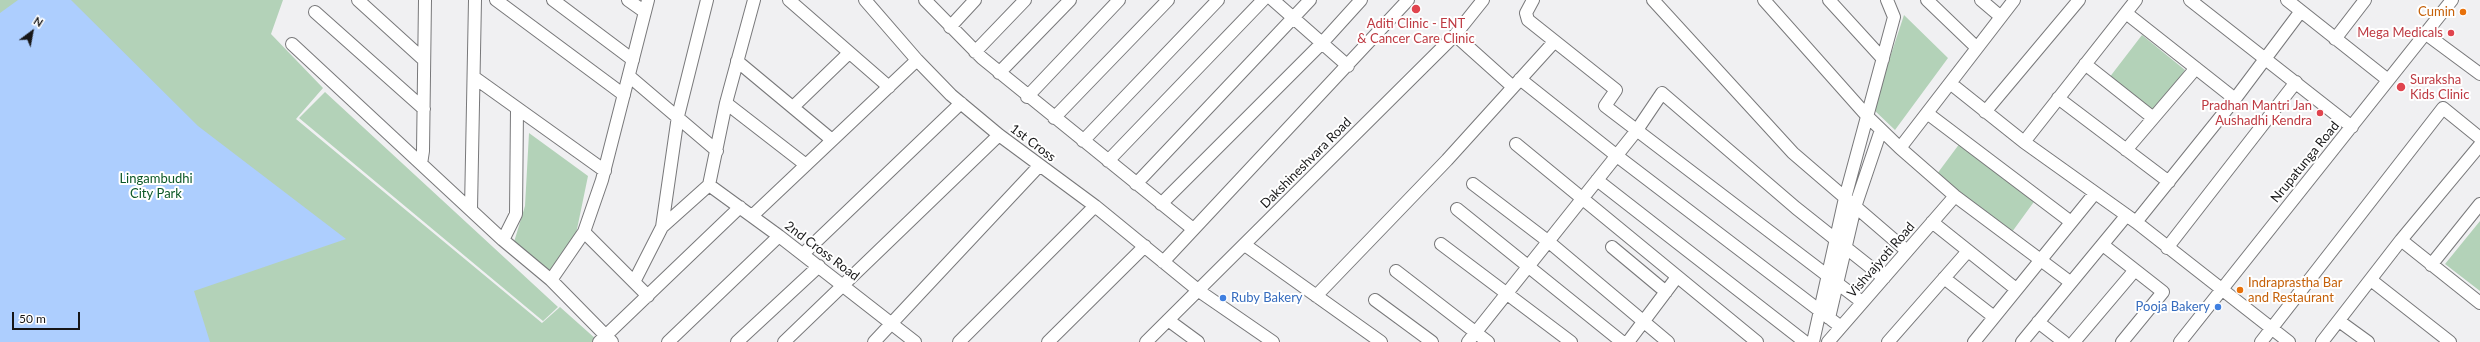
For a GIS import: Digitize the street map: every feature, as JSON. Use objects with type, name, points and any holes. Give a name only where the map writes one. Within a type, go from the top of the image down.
[{"type":"street","points":[[358,0],[424,60]]},
{"type":"street","points":[[471,209],[475,78],[475,0]]},
{"type":"street","points":[[496,0],[624,94]]},
{"type":"street","points":[[553,0],[633,60]]},
{"type":"street","points":[[628,0],[645,12]]},
{"type":"street","points":[[551,280],[584,232],[605,171],[648,0]]},
{"type":"street","points":[[634,282],[662,227],[678,116],[707,0]]},
{"type":"street","points":[[662,227],[709,185],[726,103],[754,0]]},
{"type":"street","points":[[789,0],[889,87]]},
{"type":"street","name":"1st Cross","points":[[865,0],[917,60],[961,103],[999,135],[1095,206],[1199,291],[1273,342]]},
{"type":"street","points":[[925,0],[975,52],[1027,97],[1193,229]]},
{"type":"street","points":[[950,27],[975,0]]},
{"type":"street","points":[[975,52],[1025,0]]},
{"type":"street","points":[[1000,73],[1070,0]]},
{"type":"street","points":[[1027,97],[1119,0]]},
{"type":"street","points":[[1054,118],[1168,0]]},
{"type":"street","points":[[1083,141],[1218,0]]},
{"type":"street","points":[[1108,161],[1263,0]]},
{"type":"street","points":[[1273,0],[1348,66]]},
{"type":"street","points":[[1136,184],[1310,0]]},
{"type":"street","points":[[1161,204],[1322,43],[1361,0]]},
{"type":"street","points":[[1163,262],[1348,66],[1408,0]]},
{"type":"street","name":"Dakshineshvara Road","points":[[1146,342],[1455,35],[1483,0]]},
{"type":"street","points":[[1533,0],[1526,16],[1554,42],[1616,90],[1605,106],[1862,302]]},
{"type":"street","points":[[1653,0],[1793,153],[1907,252]]},
{"type":"street","points":[[1764,0],[1868,117],[1900,148],[1955,196],[2070,282]]},
{"type":"street","points":[[1829,0],[1883,59]]},
{"type":"street","points":[[1829,318],[1835,239],[1894,17],[1887,0]]},
{"type":"street","points":[[1927,0],[1977,48]]},
{"type":"street","points":[[1981,0],[2001,17]]},
{"type":"street","points":[[1900,148],[2014,0]]},
{"type":"street","points":[[1985,112],[2079,0]]},
{"type":"street","points":[[2024,142],[2136,0]]},
{"type":"street","points":[[2190,0],[2352,127]]},
{"type":"street","points":[[2287,0],[2388,80]]},
{"type":"street","points":[[2335,39],[2365,0]]},
{"type":"street","name":"Nrupatunga Road","points":[[2180,342],[2452,0]]},
{"type":"street","points":[[421,164],[424,109],[422,2]]},
{"type":"street","points":[[2022,342],[2070,282],[2103,245],[2169,182],[2266,60],[2301,11]]},
{"type":"street","points":[[315,12],[424,109]]},
{"type":"street","points":[[2126,13],[2235,99]]},
{"type":"street","points":[[2426,34],[2480,74]]},
{"type":"street","points":[[1455,35],[1517,83],[1617,156],[1841,327]]},
{"type":"street","points":[[1316,296],[1447,160],[1554,42]]},
{"type":"street","points":[[292,44],[503,240],[551,280],[605,340],[740,207]]},
{"type":"street","points":[[793,107],[849,53]]},
{"type":"street","points":[[752,216],[917,60]]},
{"type":"street","points":[[737,61],[832,140]]},
{"type":"street","points":[[2085,64],[2152,117]]},
{"type":"street","points":[[2126,150],[2152,117],[2196,68]]},
{"type":"street","points":[[629,76],[678,116],[717,151]]},
{"type":"street","points":[[475,78],[605,171]]},
{"type":"street","points":[[2167,248],[2296,82]]},
{"type":"street","points":[[1950,83],[2024,142],[2131,219],[2220,290],[2289,342]]},
{"type":"street","points":[[1472,337],[1617,156],[1662,93],[1835,239],[1884,278]]},
{"type":"street","points":[[2058,98],[2169,182]]},
{"type":"street","points":[[726,103],[806,165]]},
{"type":"street","points":[[803,254],[961,103]]},
{"type":"street","points":[[2261,342],[2442,108],[2480,138]]},
{"type":"street","points":[[503,240],[516,214],[517,109]]},
{"type":"street","points":[[1927,113],[2071,222]]},
{"type":"street","points":[[1813,342],[1819,310],[1846,247],[1856,207],[1881,130]]},
{"type":"street","points":[[784,342],[999,135]]},
{"type":"street","points":[[1516,144],[1757,342]]},
{"type":"street","points":[[2322,342],[2401,240],[2480,146]]},
{"type":"street","points":[[874,342],[1039,166]]},
{"type":"street","points":[[1597,180],[1805,342]]},
{"type":"street","points":[[1473,184],[1549,242],[1668,342]]},
{"type":"street","name":"2nd Cross Road","points":[[709,185],[819,266],[915,342]]},
{"type":"street","points":[[1974,342],[2095,193]]},
{"type":"street","name":"Vishvajyoti Road","points":[[1828,342],[1955,196]]},
{"type":"street","points":[[2431,264],[2480,204]]},
{"type":"street","points":[[959,342],[1095,206]]},
{"type":"street","points":[[1457,209],[1527,268],[1622,342]]},
{"type":"street","points":[[1932,222],[2016,289]]},
{"type":"street","points":[[584,232],[648,296]]},
{"type":"street","points":[[668,342],[779,236]]},
{"type":"street","points":[[2401,240],[2480,303]]},
{"type":"street","points":[[1441,244],[1571,342]]},
{"type":"street","points":[[1245,245],[1381,342]]},
{"type":"street","points":[[2103,245],[2163,292],[2122,342]]},
{"type":"street","points":[[1048,342],[1144,246]]},
{"type":"street","points":[[1612,248],[1666,292]]},
{"type":"street","points":[[1888,342],[1968,251]]},
{"type":"street","points":[[737,342],[819,266]]},
{"type":"street","points":[[2074,342],[2135,270]]},
{"type":"street","points":[[1396,271],[1472,337],[1488,342]]},
{"type":"street","points":[[1628,342],[1678,277]]},
{"type":"street","points":[[1944,278],[1994,317]]},
{"type":"street","points":[[2371,280],[2450,342]]},
{"type":"street","points":[[1375,300],[1432,342]]},
{"type":"street","points":[[1168,320],[1198,342]]},
{"type":"street","points":[[2339,321],[2368,342]]},
{"type":"street","points":[[2038,322],[2064,342]]},
{"type":"green space","name":"Lingambudhi City Park","points":[[0,0],[283,0],[271,34],[323,88],[296,119],[542,323],[560,307],[597,340],[595,342],[0,342]]},
{"type":"green space","points":[[1904,15],[1948,58],[1895,130],[1873,109]]},
{"type":"green space","points":[[2142,35],[2185,70],[2154,113],[2109,78]]},
{"type":"green space","points":[[325,92],[558,307],[543,321],[299,118]]},
{"type":"green space","points":[[529,133],[588,176],[576,234],[550,271],[514,242],[525,206]]},
{"type":"green space","points":[[1960,143],[2036,199],[2012,232],[1937,174]]},
{"type":"green space","points":[[2480,221],[2480,291],[2445,264]]},
{"type":"water","points":[[18,0],[71,0],[198,126],[346,239],[194,291],[210,342],[0,342],[0,13]]},
{"type":"place","name":"Aditi Clinic - ENT & Cancer Care Clinic","points":[[1416,9]]},
{"type":"place","name":"Cumin","points":[[2463,12]]},
{"type":"place","name":"Mega Medicals","points":[[2451,33]]},
{"type":"place","name":"Suraksha Kids Clinic","points":[[2401,87]]},
{"type":"place","name":"Pradhan Mantri Jan Aushadhi Kendra","points":[[2320,113]]},
{"type":"place","name":"Indraprastha Bar and Restaurant","points":[[2240,290]]},
{"type":"place","name":"Ruby Bakery","points":[[1223,298]]},
{"type":"place","name":"Pooja Bakery","points":[[2218,307]]}]
